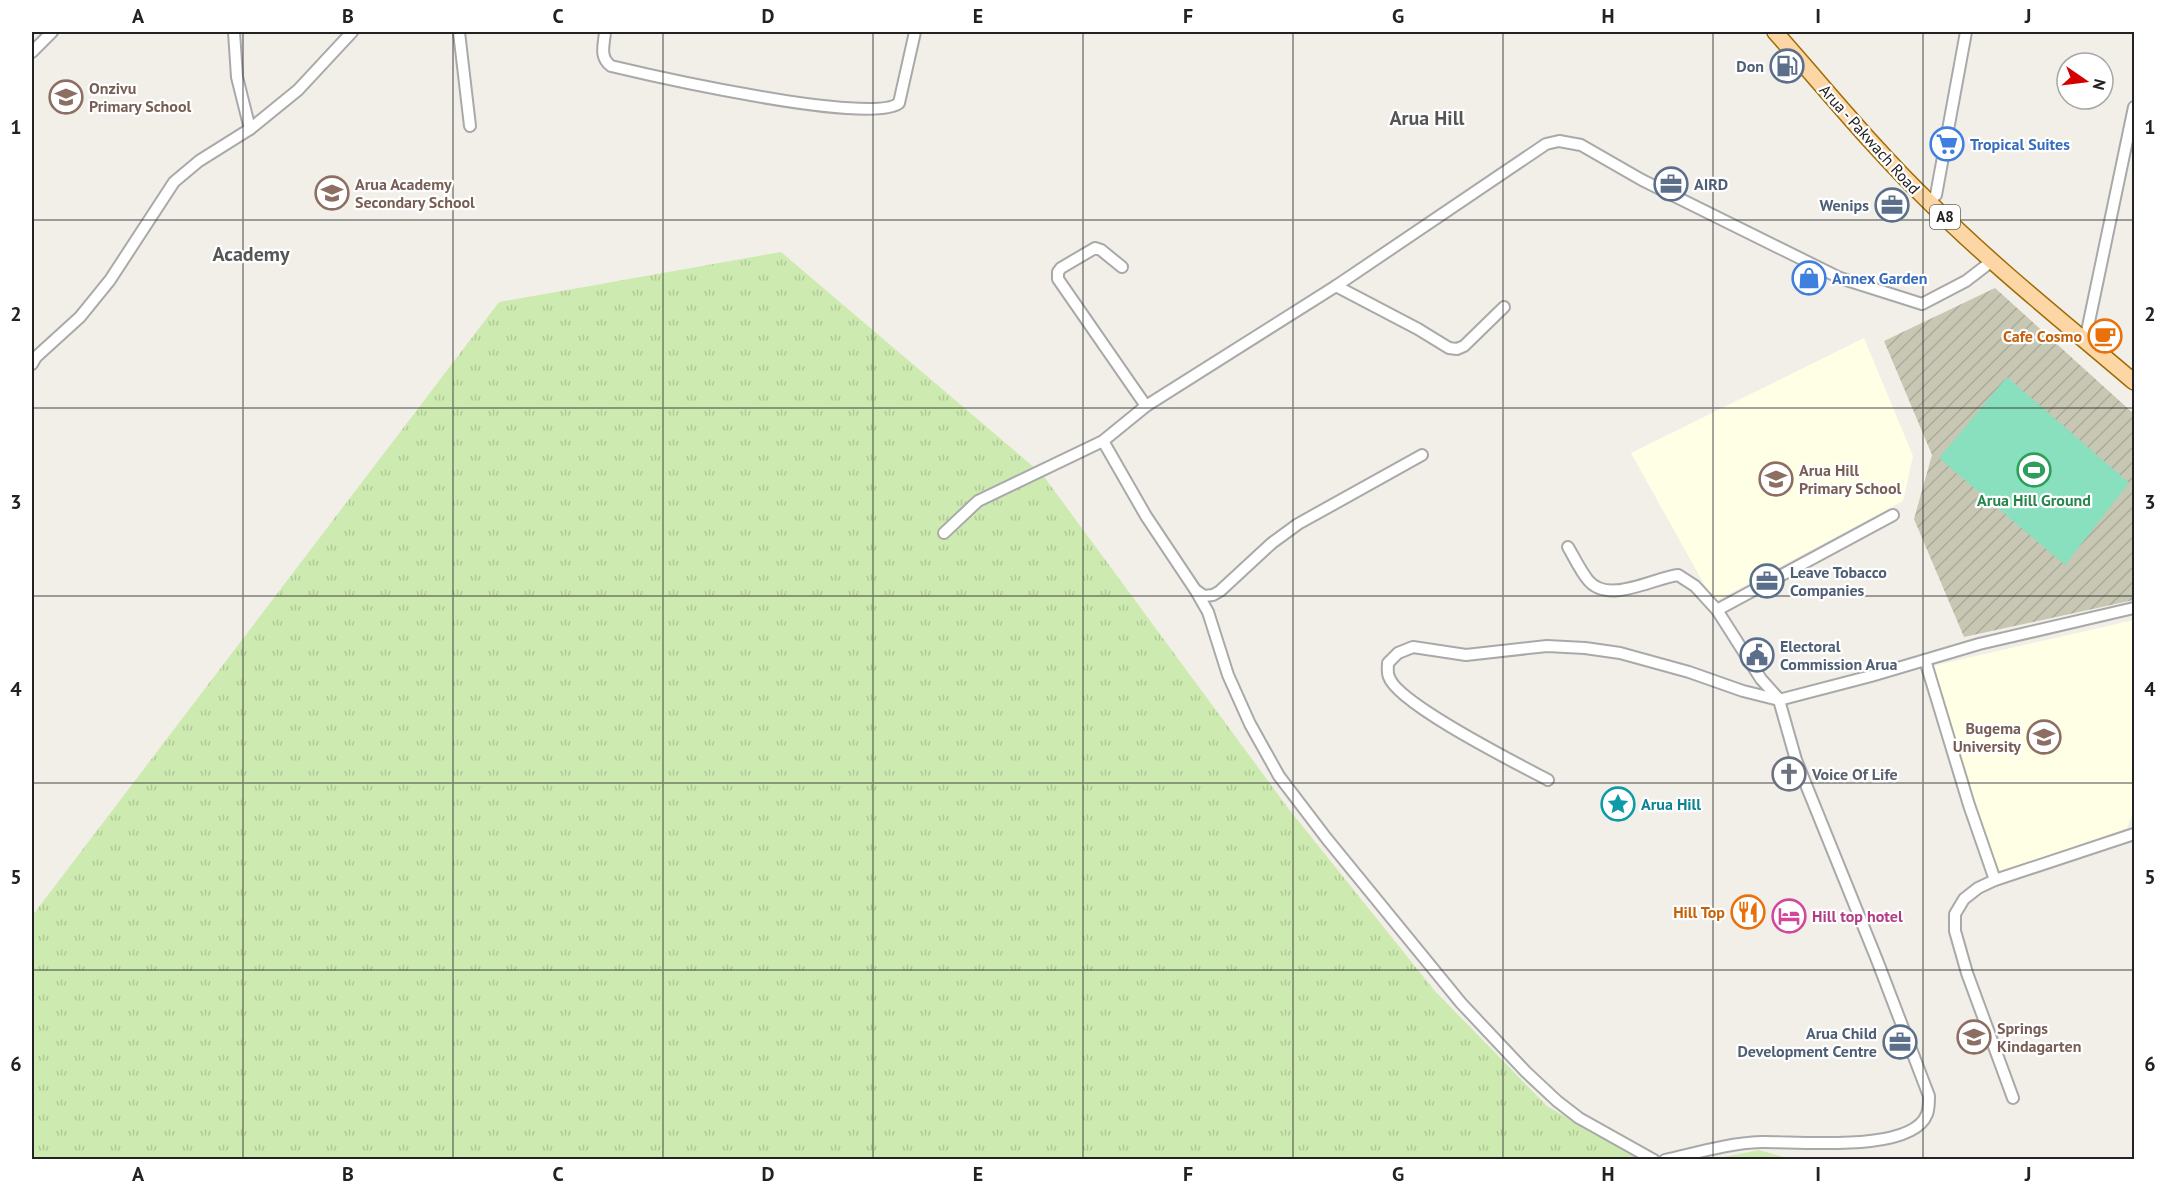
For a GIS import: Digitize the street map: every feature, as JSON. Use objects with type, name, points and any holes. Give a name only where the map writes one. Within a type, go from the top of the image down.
[{"type":"main road","name":"Arua - Pakwach Road","points":[[1774,32],[1928,202],[1992,261],[2134,382]]},
{"type":"street","points":[[32,52],[52,32]]},
{"type":"street","points":[[234,32],[237,77],[250,129]]},
{"type":"street","points":[[32,364],[36,357],[80,318],[110,280],[174,182],[200,161],[250,129],[298,90],[352,32]]},
{"type":"street","points":[[459,32],[470,126]]},
{"type":"street","points":[[605,32],[604,62],[611,66],[694,85],[782,100],[855,109],[888,108],[899,103],[915,32]]},
{"type":"street","points":[[1928,202],[1936,195],[1966,32]]},
{"type":"street","points":[[2085,340],[2134,107]]},
{"type":"street","points":[[944,533],[978,501],[1103,441],[1146,406],[1335,286],[1546,144],[1559,141],[1581,145],[1642,180],[1840,278],[1922,304],[1966,281],[1992,261]]},
{"type":"street","points":[[1122,267],[1101,250],[1095,248],[1061,268],[1058,272],[1058,279],[1146,406]]},
{"type":"street","points":[[1335,286],[1418,329],[1449,348],[1457,349],[1464,346],[1504,307]]},
{"type":"street","points":[[1103,441],[1146,516],[1196,591],[1210,619],[1239,703],[1279,776],[1461,1003],[1549,1094],[1579,1118],[1654,1160]]},
{"type":"street","points":[[1196,591],[1204,596],[1213,596],[1291,529],[1422,455]]},
{"type":"street","points":[[1717,610],[1893,515]]},
{"type":"street","points":[[1568,547],[1588,580],[1595,586],[1620,590],[1678,575],[1695,586],[1717,610],[1761,679],[1779,700],[1796,760],[1929,1096],[1927,1114],[1920,1124],[1903,1134],[1862,1142],[1820,1144],[1759,1142],[1733,1145],[1665,1160]]},
{"type":"street","points":[[1548,780],[1438,720],[1397,689],[1388,676],[1388,663],[1398,652],[1413,647],[1466,655],[1547,646],[1585,648],[1620,653],[1779,700],[1979,644],[2134,608]]},
{"type":"street","points":[[1925,660],[1969,806],[1995,880]]},
{"type":"street","points":[[2013,1098],[1967,973],[1954,931],[1955,914],[1964,899],[1978,888],[1995,880],[2134,834]]},
{"type":"shaded area","points":[[1995,288],[2134,414],[2134,600],[1964,637],[1914,519],[1932,455],[1884,341]]},
{"type":"shaded area","name":"Arua Hill Primary School","points":[[1864,338],[1913,456],[1903,501],[1714,602],[1631,453]]},
{"type":"shaded area","name":"Bugema University","points":[[2134,620],[2134,809],[2127,828],[1997,875],[1932,666]]},
{"type":"green space","points":[[781,252],[1042,474],[1288,808],[1434,990],[1547,1106],[1633,1156],[1644,1159],[32,1160],[32,916],[499,302]]},
{"type":"green space","name":"Arua Hill Ground","points":[[2007,377],[2129,483],[2065,565],[1939,458]]},
{"type":"green space","points":[[1759,1150],[1790,1159],[1714,1159]]},
{"type":"place","name":"Don","points":[[1787,66]]},
{"type":"place","name":"Onzivu Primary School","points":[[66,97]]},
{"type":"place","name":"Tropical Suites","points":[[1947,144]]},
{"type":"place","name":"AIRD","points":[[1671,184]]},
{"type":"place","name":"Arua Academy Secondary School","points":[[332,193]]},
{"type":"place","name":"Wenips","points":[[1892,205]]},
{"type":"place","name":"Annex Garden","points":[[1809,278]]},
{"type":"place","name":"Cafe Cosmo","points":[[2105,336]]},
{"type":"place","name":"Arua Hill Ground","points":[[2034,470]]},
{"type":"place","name":"Arua Hill Primary School","points":[[1776,479]]},
{"type":"place","name":"Leave Tobacco Companies","points":[[1767,581]]},
{"type":"place","name":"Electoral Commission Arua","points":[[1757,655]]},
{"type":"place","name":"Bugema University","points":[[2044,737]]},
{"type":"place","name":"Voice Of Life","points":[[1789,774]]},
{"type":"place","name":"Arua Hill","points":[[1618,804]]},
{"type":"place","name":"Hill Top","points":[[1748,912]]},
{"type":"place","name":"Hill top hotel","points":[[1789,916]]},
{"type":"place","name":"Springs Kindagarten","points":[[1974,1037]]},
{"type":"place","name":"Arua Child Development Centre","points":[[1900,1042]]},
{"type":"district","name":"Arua Hill","points":[[1427,118]]},
{"type":"district","name":"Academy","points":[[251,254]]}]
